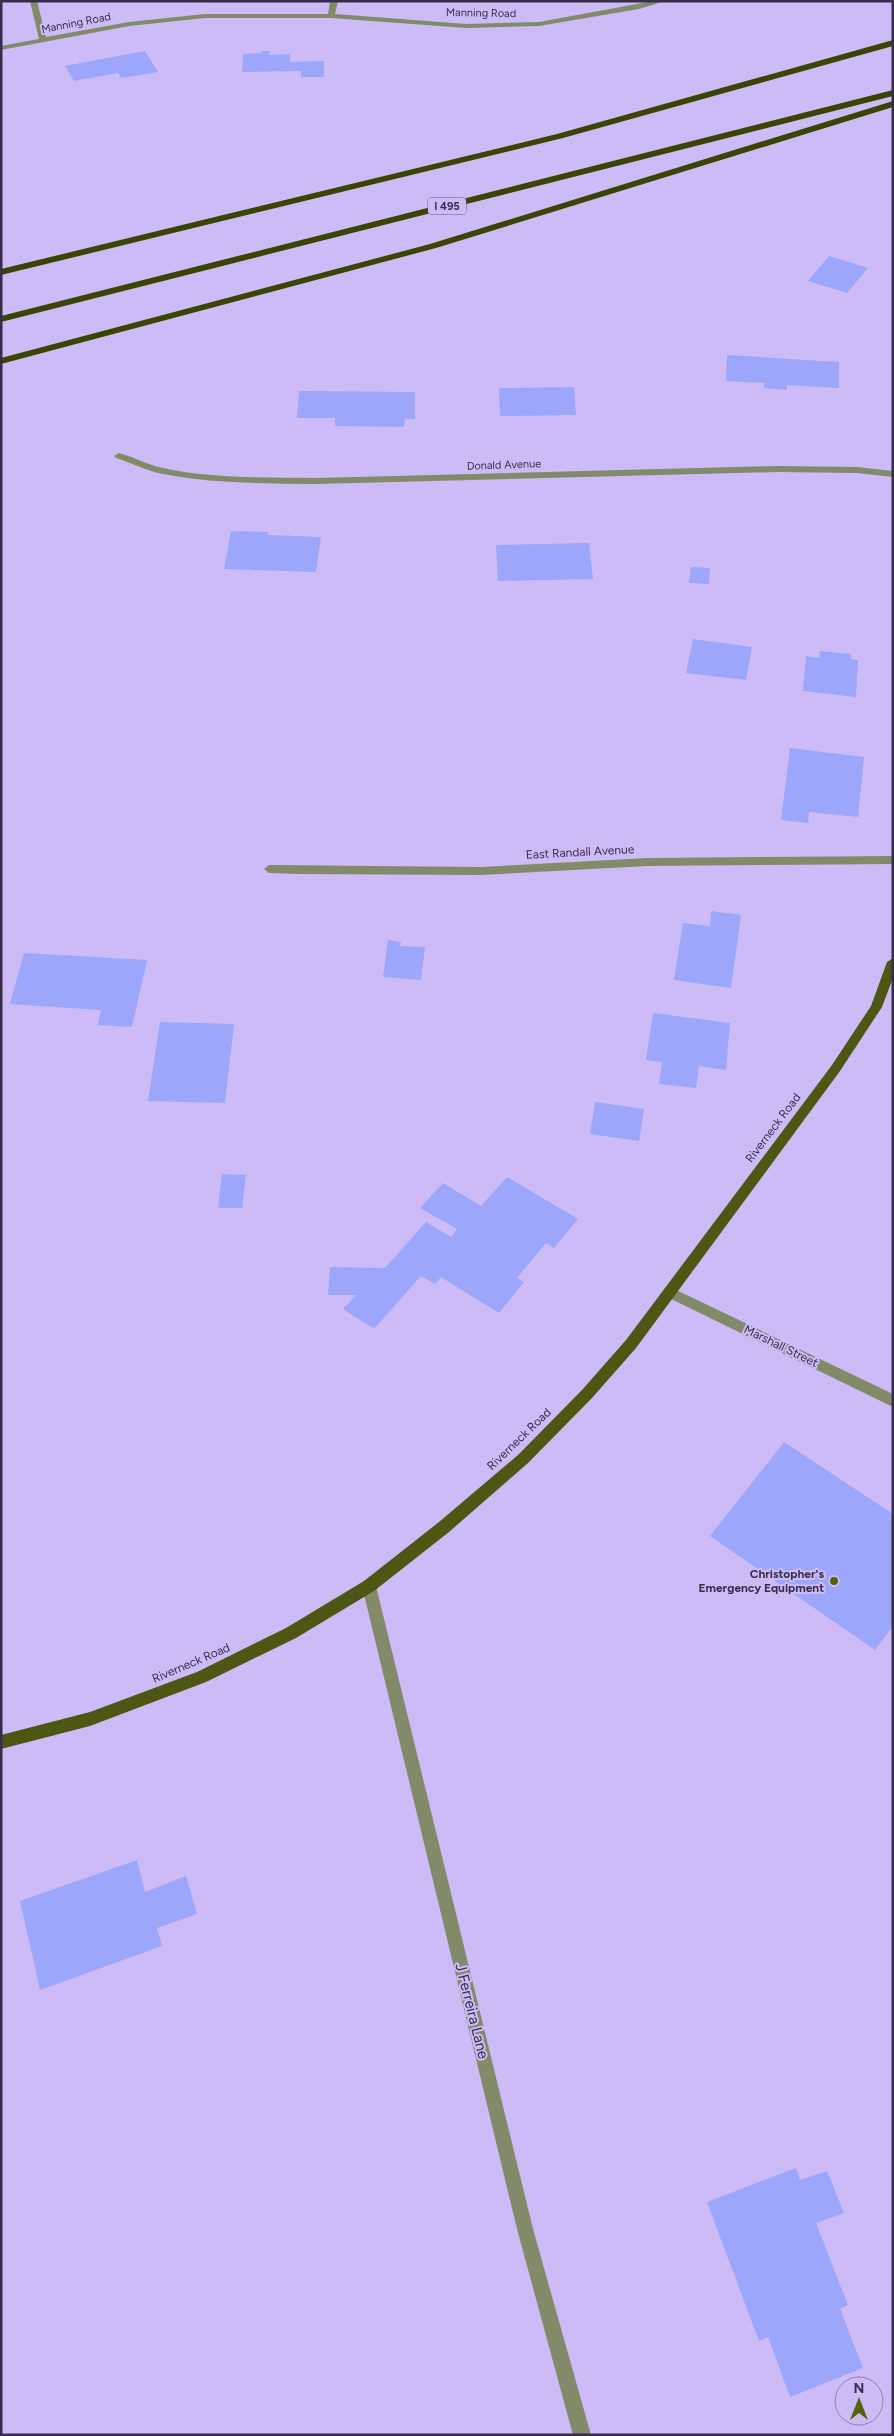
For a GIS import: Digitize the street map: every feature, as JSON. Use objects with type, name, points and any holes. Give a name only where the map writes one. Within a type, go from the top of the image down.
[{"type":"highway","points":[[1,272],[560,136],[893,43]]},
{"type":"highway","name":"I 495","points":[[1,319],[893,93]]},
{"type":"highway","points":[[1,361],[433,246],[893,104]]},
{"type":"highway","points":[[1,264],[195,226]]},
{"type":"main road","name":"Riverneck Road","points":[[1,1742],[90,1719],[201,1677],[291,1633],[369,1586],[444,1527],[522,1459],[587,1394],[631,1344],[670,1292],[836,1068],[876,1007],[893,962]]},
{"type":"street","points":[[33,1],[43,40]]},
{"type":"street","points":[[331,16],[334,1]]},
{"type":"street","name":"Manning Road","points":[[1,48],[129,24],[205,16],[331,16],[466,26],[539,24],[639,7],[662,1]]},
{"type":"street","name":"Donald Avenue","points":[[119,456],[161,470],[209,478],[256,480],[356,480],[778,468],[893,474]]},
{"type":"street","name":"East Randall Avenue","points":[[269,868],[401,872],[513,870],[615,863],[704,861],[813,863],[893,860]]},
{"type":"street","name":"Marshall Street","points":[[670,1292],[893,1401]]},
{"type":"street","name":"J Ferreira Lane","points":[[369,1586],[525,2228],[582,2435]]},
{"type":"building","points":[[145,51],[158,72],[121,78],[118,73],[74,81],[65,66]]},
{"type":"building","points":[[261,51],[270,51],[269,55],[290,54],[290,62],[324,61],[324,77],[301,77],[301,71],[242,72],[243,54],[262,53]]},
{"type":"building","points":[[829,256],[868,268],[847,293],[808,281]]},
{"type":"building","points":[[727,355],[839,362],[839,388],[787,385],[787,390],[764,388],[764,383],[726,381]]},
{"type":"building","points":[[574,387],[576,415],[500,416],[499,388]]},
{"type":"building","points":[[299,391],[415,392],[415,419],[405,419],[404,427],[335,426],[335,418],[297,418]]},
{"type":"building","points":[[231,531],[268,532],[268,535],[321,537],[316,572],[224,569]]},
{"type":"building","points":[[589,543],[593,579],[498,581],[496,545]]},
{"type":"building","points":[[691,567],[710,568],[709,584],[689,583]]},
{"type":"building","points":[[693,639],[752,647],[746,680],[686,673]]},
{"type":"building","points":[[820,651],[851,654],[851,659],[858,660],[856,697],[803,691],[806,656],[819,658]]},
{"type":"building","points":[[790,748],[864,757],[858,817],[809,812],[808,823],[781,820]]},
{"type":"building","points":[[711,911],[741,915],[731,988],[674,980],[683,923],[710,926]]},
{"type":"building","points":[[388,940],[401,942],[400,946],[425,947],[421,980],[383,977]]},
{"type":"building","points":[[24,953],[147,960],[132,1027],[98,1025],[101,1010],[10,1004]]},
{"type":"building","points":[[653,1013],[730,1023],[726,1070],[699,1066],[696,1088],[659,1084],[662,1062],[646,1060]]},
{"type":"building","points":[[160,1022],[234,1024],[225,1103],[148,1101]]},
{"type":"building","points":[[595,1102],[644,1109],[639,1141],[590,1134]]},
{"type":"building","points":[[222,1174],[246,1175],[242,1208],[218,1208]]},
{"type":"building","points":[[507,1177],[578,1219],[554,1248],[546,1243],[517,1278],[524,1282],[499,1313],[441,1277],[435,1284],[421,1276],[374,1329],[343,1309],[356,1295],[328,1295],[330,1267],[385,1268],[426,1222],[451,1237],[457,1229],[420,1208],[443,1183],[481,1206]]},
{"type":"building","name":"Christopher's Emergency Equipment","points":[[784,1442],[893,1514],[893,1626],[875,1650],[710,1536]]},
{"type":"building","points":[[137,1860],[145,1892],[186,1876],[197,1914],[157,1928],[162,1946],[40,1990],[20,1901]]},
{"type":"building","points":[[796,2168],[800,2180],[827,2171],[844,2213],[816,2223],[848,2305],[840,2309],[863,2368],[843,2376],[834,2376],[834,2380],[790,2397],[768,2337],[759,2341],[707,2202]]},
{"type":"place","name":"Christopher's Emergency Equipment","points":[[834,1581]]}]
